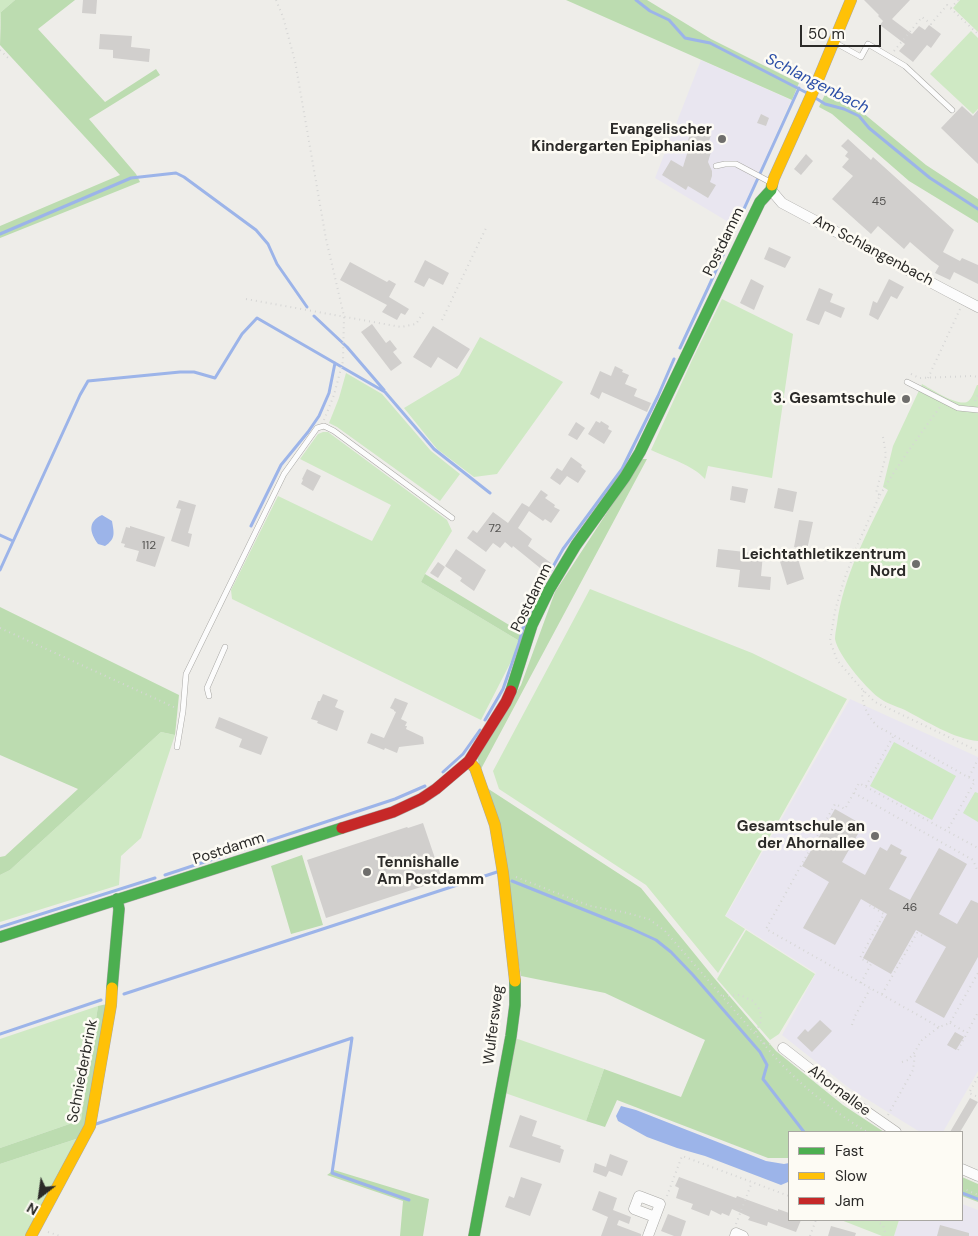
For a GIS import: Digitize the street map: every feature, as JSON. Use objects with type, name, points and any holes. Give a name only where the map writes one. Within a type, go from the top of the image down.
[{"type":"street","name":"Postdamm","points":[[0,937],[393,812],[436,789],[469,761],[506,702],[514,683],[532,625],[549,590],[576,545],[625,477],[640,452],[760,202],[772,187],[774,178],[851,0]]},
{"type":"street","name":"Am Schlangenbach","points":[[772,187],[782,203],[978,306]]},
{"type":"street","name":"Wulfersweg","points":[[469,761],[475,768],[495,825],[503,873],[515,976],[511,1036],[474,1236]]},
{"type":"street","name":"Schniederbrink","points":[[31,1236],[90,1126],[111,1005],[119,909],[118,899]]},
{"type":"street","name":"Ahornallee","points":[[783,1048],[847,1098],[895,1131]]},
{"type":"street","points":[[963,1169],[978,1176]]},
{"type":"street","points":[[648,1236],[660,1204],[639,1196],[634,1209],[655,1216]]},
{"type":"lane","points":[[833,42],[861,57],[868,44],[905,66],[952,110]]},
{"type":"lane","points":[[716,166],[736,164],[756,174],[772,187]]},
{"type":"lane","points":[[907,382],[958,408],[978,410]]},
{"type":"lane","points":[[177,747],[183,711],[186,674],[284,474],[317,428],[324,426],[334,431],[452,518]]},
{"type":"lane","points":[[209,696],[208,688],[225,647]]},
{"type":"path","points":[[276,0],[295,61],[326,239],[344,316],[343,361],[334,395],[324,420],[324,426]]},
{"type":"path","points":[[890,58],[896,47],[922,17],[931,24],[947,4],[947,0]]},
{"type":"path","points":[[951,8],[958,0]]},
{"type":"path","points":[[947,4],[978,34]]},
{"type":"path","points":[[0,50],[8,58]]},
{"type":"path","points":[[442,320],[487,226]]},
{"type":"path","points":[[246,299],[401,327],[416,324],[425,310]]},
{"type":"path","points":[[928,378],[964,300]]},
{"type":"path","points":[[911,374],[919,378],[978,377]]},
{"type":"path","points":[[944,401],[910,447],[880,496],[844,580],[835,611],[830,641],[837,660],[875,702],[978,751]]},
{"type":"path","points":[[880,496],[876,493],[886,455],[883,437]]},
{"type":"path","points":[[0,628],[183,711]]},
{"type":"path","points":[[864,691],[862,693],[864,709],[877,726],[975,781],[947,831]]},
{"type":"path","points":[[866,786],[894,736]]},
{"type":"path","points":[[968,777],[978,759]]},
{"type":"path","points":[[939,1027],[766,929],[835,804],[845,809],[859,783],[978,848]]},
{"type":"path","points":[[854,793],[974,860],[978,872]]},
{"type":"path","points":[[503,873],[590,906],[649,919],[665,931],[764,1043],[773,1056],[806,1089],[864,1131]]},
{"type":"path","points":[[861,983],[871,964],[860,958],[884,914],[869,905]]},
{"type":"path","points":[[882,995],[917,932],[925,937]]},
{"type":"path","points":[[902,1062],[908,1060],[922,1040],[939,1027],[950,1023],[978,973]]},
{"type":"path","points":[[852,1025],[870,988]]},
{"type":"path","points":[[722,996],[740,996],[753,1001],[760,1010],[761,1021],[756,1034]]},
{"type":"path","points":[[958,1050],[978,1012]]},
{"type":"path","points":[[950,1023],[967,1033]]},
{"type":"path","points":[[764,1043],[783,1048]]},
{"type":"path","points":[[883,1123],[913,1070],[915,1052]]},
{"type":"path","points":[[978,1077],[969,1093],[978,1097]]},
{"type":"path","points":[[856,1131],[858,1127]]},
{"type":"path","points":[[660,1204],[667,1196],[682,1156],[788,1196]]},
{"type":"path","points":[[738,1235],[736,1223],[752,1182]]},
{"type":"path","points":[[963,1188],[978,1195]]},
{"type":"path","points":[[810,1236],[816,1221]]},
{"type":"path","points":[[877,1221],[884,1225],[886,1236]]},
{"type":"shaded area","name":"Evangelischer Kindergarten Epiphanias","points":[[701,60],[791,100],[735,226],[655,178]]},
{"type":"shaded area","name":"Gesamtschule an der Ahornallee","points":[[850,699],[978,757],[978,1071],[944,1131],[918,1131],[849,1088],[782,1035],[816,973],[726,916]]},
{"type":"shaded area","points":[[963,1204],[978,1210],[978,1236],[894,1236],[899,1221],[963,1221]]},
{"type":"green space","points":[[0,0],[15,0],[1,12],[0,29]]},
{"type":"green space","points":[[15,0],[75,0],[38,29],[105,102],[156,69],[160,75],[89,119],[136,174],[140,182],[0,238],[0,226],[120,175],[0,45],[1,12]]},
{"type":"green space","points":[[566,0],[647,0],[711,39],[799,83],[792,100]]},
{"type":"green space","points":[[960,0],[978,0],[978,32],[953,8]]},
{"type":"green space","points":[[971,31],[978,38],[978,109],[973,114],[930,74]]},
{"type":"green space","points":[[828,88],[851,103],[926,165],[978,199],[978,223],[909,181],[832,114],[819,107]]},
{"type":"green space","points":[[722,299],[793,334],[772,478],[708,466],[705,479],[687,466],[651,450]]},
{"type":"green space","points":[[480,337],[563,382],[497,474],[474,477],[437,449],[404,408],[459,375]]},
{"type":"green space","points":[[346,373],[382,394],[431,451],[460,474],[440,501],[329,423]]},
{"type":"green space","name":"Leichtathletikzentrum Nord","points":[[922,384],[944,396],[963,403],[970,399],[978,385],[978,741],[959,737],[881,699],[866,686],[853,670],[841,653],[835,639],[840,607],[850,572],[888,490],[883,487],[893,446]]},
{"type":"green space","points":[[328,432],[447,520],[452,531],[421,582],[521,642],[481,720],[232,599],[231,590],[278,496],[372,541],[391,505],[300,459],[318,434]]},
{"type":"green space","points":[[642,459],[647,459],[481,769],[477,758],[521,685],[555,592]]},
{"type":"green space","points":[[425,574],[524,634],[521,642],[421,582]]},
{"type":"green space","points":[[590,589],[752,653],[847,699],[725,916],[745,929],[718,973],[646,885],[499,789],[493,771]]},
{"type":"green space","points":[[0,607],[179,695],[175,735],[161,732],[10,870],[0,875],[0,857],[5,856],[78,789],[0,755]]},
{"type":"green space","points":[[161,732],[175,735],[141,838],[121,856],[119,885],[0,922],[0,875],[10,870]]},
{"type":"green space","points":[[894,742],[956,776],[932,820],[870,786]]},
{"type":"green space","points":[[487,788],[641,888],[776,1051],[843,1105],[882,1131],[788,1131],[788,1158],[768,1158],[617,1100],[605,1127],[586,1121],[604,1069],[681,1097],[705,1040],[605,993],[521,976]]},
{"type":"green space","points":[[975,792],[978,793],[978,822],[963,813]]},
{"type":"green space","points":[[302,855],[323,925],[291,934],[271,866]]},
{"type":"green space","points":[[746,930],[815,974],[779,1034],[770,1040],[717,979]]},
{"type":"green space","points":[[107,1004],[87,1125],[79,1138],[0,1164],[0,1148],[81,1120],[98,1006]]},
{"type":"green space","points":[[98,1006],[81,1120],[0,1148],[0,1039]]},
{"type":"green space","points":[[515,1038],[604,1069],[586,1121],[505,1093]]},
{"type":"green space","points":[[79,1138],[26,1236],[0,1236],[0,1164]]},
{"type":"green space","points":[[334,1170],[429,1199],[423,1236],[400,1236],[403,1201],[327,1175]]},
{"type":"green space","points":[[963,1177],[978,1184],[978,1202],[963,1196]]},
{"type":"green space","points":[[844,1221],[899,1221],[894,1236],[882,1236]]},
{"type":"water","points":[[102,515],[112,521],[113,529],[113,538],[105,546],[98,544],[91,528],[94,521]]},
{"type":"water","points":[[621,1106],[636,1110],[766,1161],[788,1163],[788,1182],[781,1185],[705,1156],[647,1137],[618,1121],[616,1116]]},
{"type":"building","points":[[83,0],[97,0],[96,14],[82,13]]},
{"type":"building","points":[[864,0],[910,0],[892,19],[912,34],[919,26],[925,30],[929,25],[941,34],[931,48],[927,45],[913,62],[899,51],[905,44],[880,25],[883,21]]},
{"type":"building","points":[[100,34],[132,36],[131,47],[150,49],[149,62],[113,58],[113,50],[99,49]]},
{"type":"building","points":[[962,106],[973,116],[978,110],[978,164],[941,128]]},
{"type":"building","points":[[761,114],[769,118],[766,126],[757,123]]},
{"type":"building","points":[[695,130],[711,135],[708,144],[713,145],[708,162],[712,171],[710,182],[716,185],[708,198],[688,186],[686,190],[662,175],[671,160],[683,167],[690,144],[687,143],[691,132],[694,133]]},
{"type":"building","points":[[848,139],[871,160],[873,157],[954,230],[943,252],[960,261],[962,258],[978,265],[978,284],[954,272],[950,280],[935,273],[939,266],[910,242],[904,249],[878,226],[871,234],[832,199],[853,176],[842,167],[849,159],[845,156],[848,152],[841,146]]},
{"type":"building","points":[[806,154],[813,161],[801,175],[794,169]]},
{"type":"building","points":[[769,247],[791,257],[785,268],[764,259]]},
{"type":"building","points":[[425,260],[449,273],[443,285],[429,278],[424,287],[414,282]]},
{"type":"building","points":[[350,262],[387,282],[389,280],[396,284],[389,297],[409,309],[405,315],[401,313],[397,320],[382,312],[387,305],[340,280]]},
{"type":"building","points":[[751,279],[764,286],[754,310],[740,303]]},
{"type":"building","points":[[889,279],[904,287],[897,299],[891,296],[878,320],[869,315],[873,301],[877,303]]},
{"type":"building","points":[[819,288],[833,294],[830,302],[845,308],[841,318],[825,311],[819,325],[806,320]]},
{"type":"building","points":[[372,324],[386,343],[390,340],[397,349],[393,352],[402,363],[391,371],[361,332]]},
{"type":"building","points":[[433,326],[470,349],[457,369],[438,357],[431,368],[413,357]]},
{"type":"building","points":[[615,366],[629,375],[625,384],[637,389],[634,396],[651,403],[647,412],[602,392],[599,399],[590,394],[600,371],[611,376]]},
{"type":"building","points":[[596,421],[600,423],[601,421],[609,426],[608,429],[612,431],[604,444],[588,434]]},
{"type":"building","points":[[576,422],[585,428],[577,440],[568,435]]},
{"type":"building","points":[[571,457],[582,465],[581,467],[586,471],[578,483],[567,476],[560,485],[550,478],[557,468],[562,471]]},
{"type":"building","points":[[307,469],[321,476],[313,491],[301,484]]},
{"type":"building","points":[[732,486],[748,489],[745,503],[730,500]]},
{"type":"building","points":[[778,488],[797,492],[793,512],[774,508]]},
{"type":"building","points":[[541,490],[548,495],[545,498],[560,510],[551,523],[545,519],[543,521],[529,511],[518,528],[532,539],[528,546],[551,563],[545,572],[513,546],[512,548],[505,542],[500,548],[493,543],[486,552],[467,538],[473,530],[477,533],[493,512],[508,523],[522,503],[529,507]]},
{"type":"building","points":[[179,500],[196,505],[188,533],[192,534],[189,547],[171,541],[181,509],[176,508]]},
{"type":"building","points":[[799,520],[813,522],[807,550],[794,547]]},
{"type":"building","points":[[130,526],[165,537],[155,567],[136,561],[139,551],[124,547],[125,544],[121,543],[126,527],[130,528]]},
{"type":"building","points":[[456,549],[486,570],[474,591],[460,581],[462,578],[445,566]]},
{"type":"building","points":[[718,549],[763,554],[761,576],[771,577],[770,590],[738,587],[740,570],[716,567]]},
{"type":"building","points":[[796,552],[804,579],[787,585],[779,558]]},
{"type":"building","points":[[438,562],[445,567],[438,578],[430,573]]},
{"type":"building","points":[[323,694],[338,700],[335,707],[344,711],[337,731],[311,719]]},
{"type":"building","points":[[395,698],[408,703],[401,719],[407,722],[406,729],[423,737],[424,744],[399,747],[397,753],[367,743],[371,733],[384,738],[396,712],[390,708]]},
{"type":"building","points":[[219,717],[268,737],[261,755],[239,747],[242,739],[215,728]]},
{"type":"building","points":[[835,809],[863,825],[842,862],[865,875],[880,847],[887,851],[891,844],[902,850],[900,854],[907,857],[889,889],[910,900],[939,848],[967,864],[939,914],[957,924],[971,900],[978,903],[978,957],[944,1018],[915,1002],[946,947],[916,930],[891,974],[863,958],[887,914],[861,899],[835,945],[803,928],[829,882],[802,866]]},
{"type":"building","name":"Tennishalle Am Postdamm","points":[[423,823],[442,879],[326,918],[307,860]]},
{"type":"building","points":[[820,1020],[832,1031],[812,1052],[797,1038],[805,1029],[808,1032]]},
{"type":"building","points":[[955,1032],[964,1037],[956,1050],[947,1045]]},
{"type":"building","points":[[970,1098],[978,1102],[961,1131],[951,1131]]},
{"type":"building","points":[[520,1115],[537,1121],[532,1136],[561,1146],[560,1148],[564,1150],[560,1163],[509,1147]]},
{"type":"building","points":[[610,1154],[628,1161],[622,1176],[609,1171],[606,1177],[593,1172],[595,1163],[606,1167]]},
{"type":"building","points":[[521,1177],[542,1184],[530,1216],[505,1207],[509,1196],[514,1198]]},
{"type":"building","points":[[679,1177],[736,1198],[737,1196],[778,1211],[778,1209],[788,1213],[788,1221],[801,1221],[796,1232],[768,1222],[767,1226],[748,1220],[750,1217],[732,1209],[729,1216],[722,1213],[721,1215],[711,1210],[709,1216],[691,1209],[693,1204],[676,1198],[679,1188],[675,1186]]},
{"type":"building","points":[[599,1191],[617,1198],[613,1210],[631,1217],[629,1224],[619,1220],[617,1225],[641,1234],[641,1236],[601,1236],[608,1217],[592,1210]]},
{"type":"building","points":[[668,1214],[686,1221],[681,1236],[674,1236],[661,1231]]},
{"type":"building","points":[[940,1225],[969,1233],[969,1236],[937,1236]]},
{"type":"building","points":[[831,1226],[856,1233],[855,1236],[828,1236]]},
{"type":"waterway","name":"Schlangenbach","points":[[636,0],[650,11],[669,20],[685,38],[710,43],[809,94]]},
{"type":"waterway","points":[[680,348],[799,88]]},
{"type":"waterway","name":"Schlangenbach","points":[[814,97],[825,104],[844,109],[859,116],[869,128],[930,178],[978,209]]},
{"type":"waterway","points":[[0,234],[131,178],[176,173],[256,230],[268,244],[277,264],[307,307]]},
{"type":"waterway","points":[[314,316],[347,347],[384,390]]},
{"type":"waterway","points":[[0,570],[88,381],[180,372],[194,372],[215,378],[242,334],[257,318],[385,392],[434,449],[490,493]]},
{"type":"waterway","points":[[485,720],[503,689],[523,628],[546,579],[563,549],[622,469],[674,359]]},
{"type":"waterway","points":[[251,526],[281,465],[319,416],[329,393],[335,363]]},
{"type":"waterway","points":[[0,535],[13,541]]},
{"type":"waterway","points":[[443,772],[463,754],[480,730]]},
{"type":"waterway","points":[[165,875],[395,799],[425,786]]},
{"type":"waterway","points":[[124,994],[497,872]]},
{"type":"waterway","points":[[0,927],[155,878]]},
{"type":"waterway","points":[[512,881],[632,929],[656,940],[671,952],[760,1052],[767,1065],[763,1079],[803,1131]]},
{"type":"waterway","points":[[0,1034],[101,1000]]},
{"type":"waterway","points":[[96,1124],[352,1038],[332,1173],[409,1200]]},
{"type":"waterway","points":[[963,1193],[978,1199]]},
{"type":"traffic: fast","points":[[511,691],[532,625],[549,590],[576,545],[625,477],[640,452],[760,202],[771,190],[772,185]]},
{"type":"traffic: fast","points":[[0,937],[342,828]]},
{"type":"traffic: fast","points":[[112,988],[119,909],[117,899]]},
{"type":"traffic: fast","points":[[474,1236],[511,1036],[515,1005],[515,981]]},
{"type":"traffic: slow","points":[[772,185],[851,0]]},
{"type":"traffic: slow","points":[[469,761],[475,768],[495,825],[503,873],[515,981]]},
{"type":"traffic: slow","points":[[31,1236],[90,1126],[111,1005],[112,988]]},
{"type":"traffic: jam","points":[[342,828],[393,812],[421,799],[436,789],[469,761],[511,691]]},
{"type":"place","name":"Evangelischer Kindergarten Epiphanias","points":[[722,139]]},
{"type":"place","name":"3. Gesamtschule","points":[[906,399]]},
{"type":"place","name":"Leichtathletikzentrum Nord","points":[[916,564]]},
{"type":"place","name":"Gesamtschule an der Ahornallee","points":[[875,836]]},
{"type":"place","name":"Tennishalle Am Postdamm","points":[[367,872]]}]
